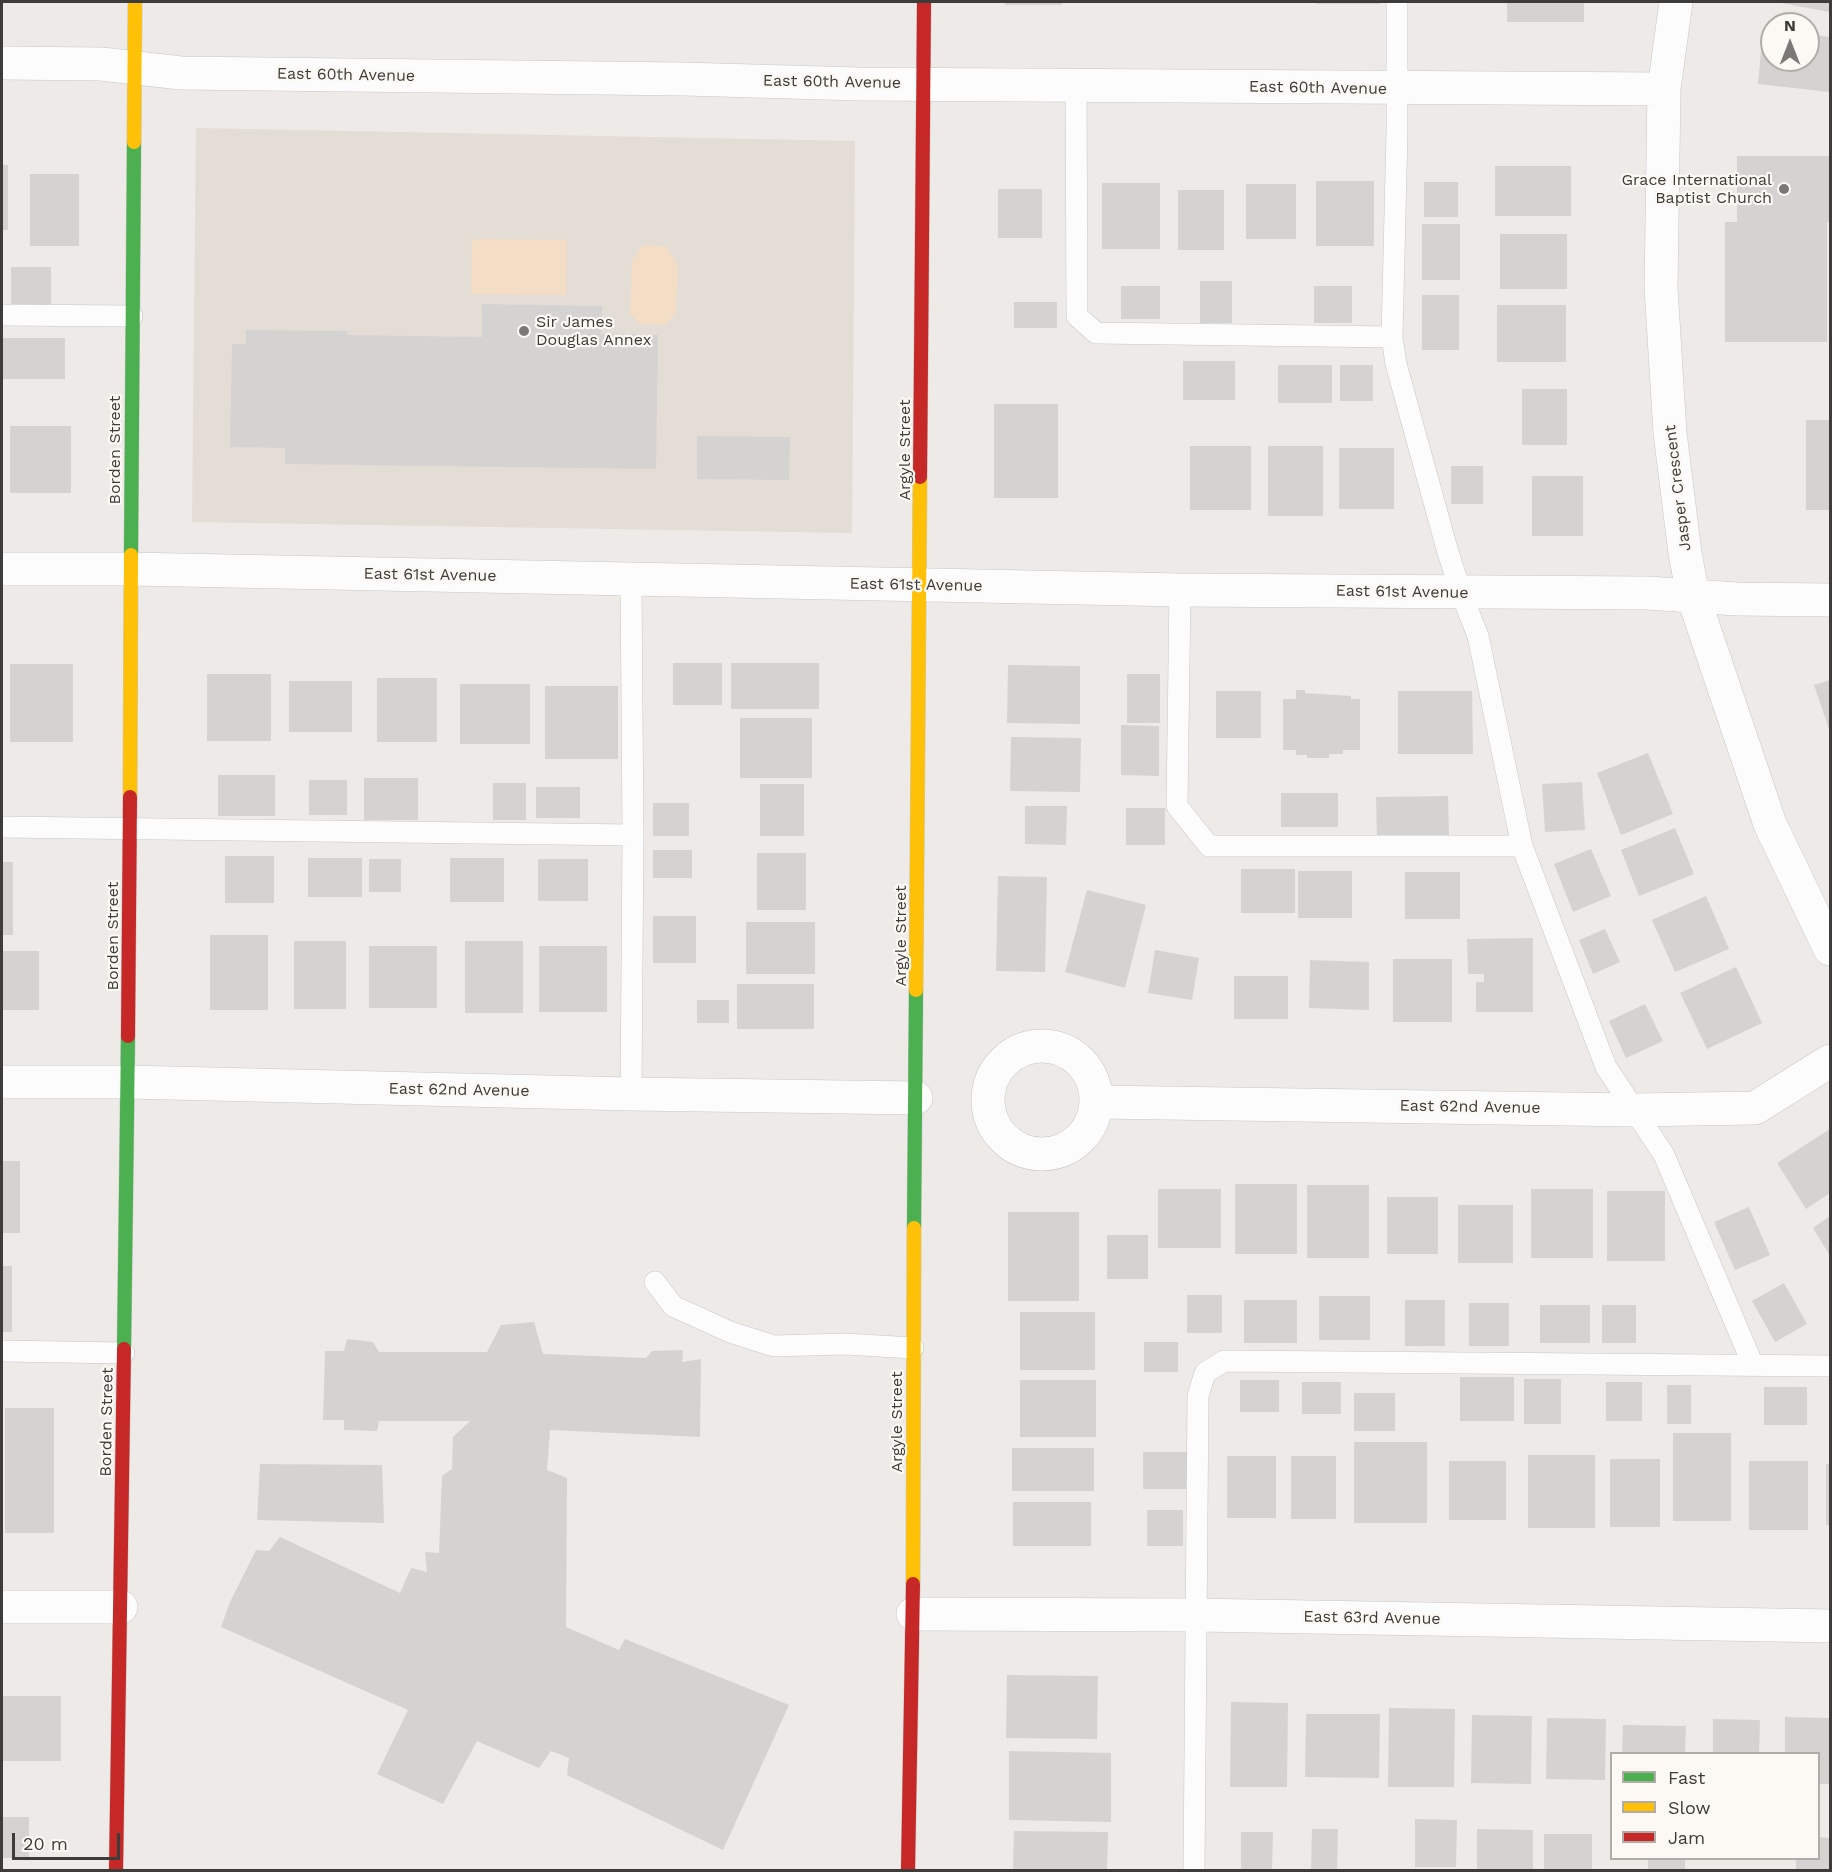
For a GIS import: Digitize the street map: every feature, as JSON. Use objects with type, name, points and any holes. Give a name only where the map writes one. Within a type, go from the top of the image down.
[{"type":"street","name":"Borden Street","points":[[116,1870],[128,1082],[135,2]]},
{"type":"street","name":"Argyle Street","points":[[908,1870],[913,1614],[913,1348],[924,2]]},
{"type":"street","name":"Jasper Crescent","points":[[1676,2],[1664,89],[1662,299],[1670,433],[1685,553],[1693,596],[1770,824],[1830,949]]},
{"type":"street","name":"East 60th Avenue","points":[[2,63],[101,64],[181,73],[1396,89],[1664,89]]},
{"type":"street","name":"East 61st Avenue","points":[[2,569],[130,569],[1180,590],[1647,593],[1737,599],[1830,600]]},
{"type":"street","name":"East 62nd Avenue","points":[[1097,1102],[1634,1110],[1755,1108],[1830,1062]]},
{"type":"street","name":"East 62nd Avenue","points":[[2,1082],[128,1082],[916,1098]]},
{"type":"street","points":[[2,1607],[121,1607]]},
{"type":"street","name":"East 63rd Avenue","points":[[913,1614],[1196,1615],[1830,1626]]},
{"type":"lane","points":[[1397,2],[1397,131],[1392,337],[1396,364],[1461,592],[1479,636],[1522,846],[1606,1067],[1664,1155],[1752,1365]]},
{"type":"lane","points":[[1076,84],[1077,316],[1096,333],[1392,337]]},
{"type":"lane","points":[[2,315],[132,316]]},
{"type":"lane","points":[[631,580],[633,835],[631,1094]]},
{"type":"lane","points":[[1180,590],[1177,806],[1209,846],[1522,846]]},
{"type":"lane","points":[[2,827],[633,835]]},
{"type":"lane","points":[[655,1282],[673,1306],[730,1332],[774,1346],[845,1344],[913,1348]]},
{"type":"lane","points":[[2,1351],[124,1353]]},
{"type":"lane","points":[[1194,1870],[1198,1396],[1205,1373],[1224,1361],[1830,1366]]},
{"type":"shaded area","name":"Sir James Douglas Annex","points":[[196,128],[855,141],[852,533],[192,522]]},
{"type":"shaded area","points":[[472,239],[567,240],[566,295],[471,294]]},
{"type":"shaded area","points":[[643,245],[666,246],[678,265],[676,312],[666,325],[640,324],[630,314],[632,261]]},
{"type":"building","points":[[1005,2],[1062,2],[1062,5],[1005,5]]},
{"type":"building","points":[[1316,2],[1380,2],[1380,4],[1316,4]]},
{"type":"building","points":[[1507,2],[1584,2],[1584,22],[1507,22]]},
{"type":"building","points":[[1830,2],[1830,12],[1781,3]]},
{"type":"building","points":[[1820,36],[1830,37],[1830,92],[1758,84],[1760,62],[1760,72],[1820,72]]},
{"type":"building","points":[[1737,156],[1830,156],[1830,222],[1827,222],[1827,342],[1725,342],[1725,222],[1737,222]]},
{"type":"building","points":[[2,165],[8,165],[8,230],[2,230]]},
{"type":"building","points":[[1495,166],[1571,166],[1571,216],[1495,216]]},
{"type":"building","points":[[30,174],[79,174],[79,246],[30,246]]},
{"type":"building","points":[[1316,181],[1374,181],[1374,246],[1316,246]]},
{"type":"building","points":[[1424,182],[1458,182],[1458,217],[1424,217]]},
{"type":"building","points":[[1102,183],[1160,183],[1160,249],[1102,249]]},
{"type":"building","points":[[1246,184],[1296,184],[1296,239],[1246,239]]},
{"type":"building","points":[[998,189],[1042,189],[1042,238],[998,238]]},
{"type":"building","points":[[1178,190],[1224,190],[1224,250],[1178,250]]},
{"type":"building","points":[[1422,224],[1460,224],[1460,280],[1422,280]]},
{"type":"building","points":[[1500,234],[1567,234],[1567,289],[1500,289]]},
{"type":"building","points":[[11,267],[51,267],[51,306],[11,306]]},
{"type":"building","points":[[1200,281],[1232,281],[1232,323],[1200,323]]},
{"type":"building","points":[[1121,286],[1160,286],[1160,319],[1121,319]]},
{"type":"building","points":[[1314,286],[1352,286],[1352,323],[1314,323]]},
{"type":"building","points":[[1422,295],[1459,295],[1459,350],[1422,350]]},
{"type":"building","points":[[1014,302],[1057,302],[1057,328],[1014,328]]},
{"type":"building","points":[[482,304],[602,306],[601,334],[658,335],[656,469],[285,464],[285,448],[230,447],[232,344],[246,344],[246,330],[347,331],[347,335],[482,337]]},
{"type":"building","points":[[1497,305],[1566,305],[1566,362],[1497,362]]},
{"type":"building","points":[[2,338],[65,338],[65,379],[2,379]]},
{"type":"building","points":[[1183,361],[1235,361],[1235,400],[1183,400]]},
{"type":"building","points":[[1278,365],[1332,365],[1332,403],[1278,403]]},
{"type":"building","points":[[1340,365],[1373,365],[1373,401],[1340,401]]},
{"type":"building","points":[[1522,389],[1567,389],[1567,445],[1522,445]]},
{"type":"building","points":[[994,404],[1058,404],[1058,498],[994,498]]},
{"type":"building","points":[[1806,420],[1830,420],[1830,510],[1806,510]]},
{"type":"building","points":[[10,426],[71,426],[71,493],[10,493]]},
{"type":"building","points":[[697,436],[790,437],[789,480],[697,479]]},
{"type":"building","points":[[1190,446],[1251,446],[1251,510],[1190,510]]},
{"type":"building","points":[[1268,446],[1323,446],[1323,516],[1268,516]]},
{"type":"building","points":[[1339,448],[1394,448],[1394,509],[1339,509]]},
{"type":"building","points":[[1451,466],[1483,466],[1483,504],[1451,504]]},
{"type":"building","points":[[1532,476],[1583,476],[1583,536],[1532,536]]},
{"type":"building","points":[[673,663],[722,663],[722,705],[673,705]]},
{"type":"building","points":[[731,663],[819,663],[819,709],[731,709]]},
{"type":"building","points":[[10,664],[73,664],[73,742],[10,742]]},
{"type":"building","points":[[1008,665],[1080,666],[1080,724],[1007,723]]},
{"type":"building","points":[[207,674],[271,674],[271,741],[207,741]]},
{"type":"building","points":[[1127,674],[1160,674],[1160,723],[1127,723]]},
{"type":"building","points":[[377,678],[437,678],[437,742],[377,742]]},
{"type":"building","points":[[1830,680],[1830,732],[1814,685]]},
{"type":"building","points":[[289,681],[352,681],[352,732],[289,732]]},
{"type":"building","points":[[460,684],[530,684],[530,744],[460,744]]},
{"type":"building","points":[[545,686],[618,686],[618,759],[545,759]]},
{"type":"building","points":[[1296,690],[1360,699],[1360,750],[1343,750],[1343,754],[1329,754],[1329,758],[1307,758],[1307,755],[1296,755],[1296,750],[1283,750],[1283,699],[1296,699]]},
{"type":"building","points":[[1216,691],[1261,691],[1261,738],[1216,738]]},
{"type":"building","points":[[1398,691],[1472,691],[1473,754],[1398,754]]},
{"type":"building","points":[[740,718],[812,718],[812,778],[740,778]]},
{"type":"building","points":[[1121,725],[1159,726],[1159,776],[1121,775]]},
{"type":"building","points":[[1011,737],[1081,738],[1080,792],[1010,791]]},
{"type":"building","points":[[1648,753],[1673,814],[1621,835],[1597,773]]},
{"type":"building","points":[[218,775],[275,775],[275,816],[218,816]]},
{"type":"building","points":[[364,778],[418,778],[418,820],[364,820]]},
{"type":"building","points":[[309,780],[347,780],[347,815],[309,815]]},
{"type":"building","points":[[1582,782],[1585,830],[1545,832],[1542,784]]},
{"type":"building","points":[[493,783],[526,783],[526,820],[493,820]]},
{"type":"building","points":[[760,784],[804,784],[804,836],[760,836]]},
{"type":"building","points":[[536,787],[580,787],[580,818],[536,818]]},
{"type":"building","points":[[1281,793],[1338,793],[1338,827],[1281,827]]},
{"type":"building","points":[[1448,796],[1449,836],[1377,837],[1376,797]]},
{"type":"building","points":[[653,803],[689,803],[689,836],[653,836]]},
{"type":"building","points":[[1025,806],[1067,806],[1066,845],[1025,844]]},
{"type":"building","points":[[1126,808],[1165,808],[1165,845],[1126,845]]},
{"type":"building","points":[[1675,828],[1694,874],[1639,896],[1621,850]]},
{"type":"building","points":[[1591,849],[1611,896],[1573,912],[1554,864]]},
{"type":"building","points":[[653,850],[692,850],[692,878],[653,878]]},
{"type":"building","points":[[757,853],[806,853],[806,910],[757,910]]},
{"type":"building","points":[[225,856],[274,856],[274,903],[225,903]]},
{"type":"building","points":[[308,858],[362,858],[362,897],[308,897]]},
{"type":"building","points":[[450,858],[504,858],[504,902],[450,902]]},
{"type":"building","points":[[369,859],[401,859],[401,892],[369,892]]},
{"type":"building","points":[[538,859],[588,859],[588,901],[538,901]]},
{"type":"building","points":[[2,862],[13,862],[13,935],[2,935]]},
{"type":"building","points":[[1241,869],[1295,869],[1295,913],[1241,913]]},
{"type":"building","points":[[1298,871],[1352,871],[1352,918],[1298,918]]},
{"type":"building","points":[[1405,872],[1460,872],[1460,919],[1405,919]]},
{"type":"building","points":[[998,876],[1047,877],[1045,972],[996,971]]},
{"type":"building","points":[[1087,890],[1146,905],[1125,988],[1065,972]]},
{"type":"building","points":[[1706,896],[1729,949],[1675,972],[1652,920]]},
{"type":"building","points":[[653,916],[696,916],[696,963],[653,963]]},
{"type":"building","points":[[746,922],[815,922],[815,974],[746,974]]},
{"type":"building","points":[[1605,929],[1620,962],[1593,974],[1579,940]]},
{"type":"building","points":[[210,935],[268,935],[268,1010],[210,1010]]},
{"type":"building","points":[[1533,938],[1533,1012],[1476,1012],[1476,982],[1484,982],[1484,974],[1468,974],[1467,939]]},
{"type":"building","points":[[294,941],[346,941],[346,1009],[294,1009]]},
{"type":"building","points":[[465,941],[523,941],[523,1013],[465,1013]]},
{"type":"building","points":[[369,946],[437,946],[437,1008],[369,1008]]},
{"type":"building","points":[[539,946],[607,946],[607,1012],[539,1012]]},
{"type":"building","points":[[1155,950],[1199,958],[1192,1000],[1148,993]]},
{"type":"building","points":[[2,951],[39,951],[39,1010],[2,1010]]},
{"type":"building","points":[[1393,959],[1452,959],[1452,1022],[1393,1022]]},
{"type":"building","points":[[1310,960],[1369,962],[1369,1010],[1309,1008]]},
{"type":"building","points":[[1736,967],[1762,1023],[1707,1049],[1680,993]]},
{"type":"building","points":[[1234,976],[1288,976],[1288,1019],[1234,1019]]},
{"type":"building","points":[[737,984],[814,984],[814,1029],[737,1029]]},
{"type":"building","points":[[697,1000],[729,1000],[729,1023],[697,1023]]},
{"type":"building","points":[[1645,1004],[1663,1041],[1626,1058],[1609,1021]]},
{"type":"building","points":[[1830,1129],[1830,1193],[1806,1209],[1777,1163]]},
{"type":"building","points":[[2,1161],[20,1161],[20,1233],[2,1233]]},
{"type":"building","points":[[1235,1184],[1297,1184],[1297,1254],[1235,1254]]},
{"type":"building","points":[[1307,1185],[1369,1185],[1369,1258],[1307,1258]]},
{"type":"building","points":[[1158,1189],[1221,1189],[1221,1248],[1158,1248]]},
{"type":"building","points":[[1531,1189],[1593,1189],[1593,1258],[1531,1258]]},
{"type":"building","points":[[1607,1191],[1665,1191],[1665,1261],[1607,1261]]},
{"type":"building","points":[[1387,1197],[1438,1197],[1438,1254],[1387,1254]]},
{"type":"building","points":[[1458,1205],[1513,1205],[1513,1263],[1458,1263]]},
{"type":"building","points":[[1749,1207],[1770,1255],[1735,1270],[1714,1222]]},
{"type":"building","points":[[1008,1212],[1079,1212],[1079,1301],[1008,1301]]},
{"type":"building","points":[[1830,1216],[1830,1256],[1813,1228]]},
{"type":"building","points":[[1107,1235],[1148,1235],[1148,1279],[1107,1279]]},
{"type":"building","points":[[2,1266],[12,1266],[12,1332],[2,1332]]},
{"type":"building","points":[[1784,1283],[1807,1324],[1775,1342],[1752,1301]]},
{"type":"building","points":[[1187,1295],[1222,1295],[1222,1333],[1187,1333]]},
{"type":"building","points":[[1319,1296],[1370,1296],[1370,1340],[1319,1340]]},
{"type":"building","points":[[1244,1300],[1297,1300],[1297,1343],[1244,1343]]},
{"type":"building","points":[[1405,1300],[1445,1300],[1445,1346],[1405,1346]]},
{"type":"building","points":[[1469,1303],[1509,1303],[1509,1346],[1469,1346]]},
{"type":"building","points":[[1540,1305],[1590,1305],[1590,1343],[1540,1343]]},
{"type":"building","points":[[1602,1305],[1636,1305],[1636,1343],[1602,1343]]},
{"type":"building","points":[[1020,1312],[1095,1312],[1095,1370],[1020,1370]]},
{"type":"building","points":[[534,1322],[543,1354],[646,1358],[652,1351],[683,1350],[682,1362],[701,1359],[700,1437],[550,1430],[547,1470],[567,1478],[566,1627],[619,1650],[625,1639],[789,1705],[723,1850],[567,1775],[569,1758],[551,1751],[539,1768],[477,1741],[443,1804],[377,1774],[408,1710],[221,1627],[230,1602],[256,1550],[269,1551],[280,1537],[400,1593],[411,1568],[427,1572],[425,1552],[439,1553],[442,1476],[452,1469],[453,1437],[470,1421],[379,1421],[377,1431],[344,1430],[344,1420],[323,1420],[325,1351],[344,1351],[347,1339],[373,1342],[379,1352],[487,1352],[501,1325]]},
{"type":"building","points":[[1144,1342],[1178,1342],[1178,1372],[1144,1372]]},
{"type":"building","points":[[1460,1377],[1514,1377],[1514,1421],[1460,1421]]},
{"type":"building","points":[[1524,1379],[1561,1379],[1561,1424],[1524,1424]]},
{"type":"building","points":[[1020,1380],[1096,1380],[1096,1437],[1020,1437]]},
{"type":"building","points":[[1240,1380],[1279,1380],[1279,1412],[1240,1412]]},
{"type":"building","points":[[1302,1382],[1341,1382],[1341,1414],[1302,1414]]},
{"type":"building","points":[[1606,1382],[1642,1382],[1642,1421],[1606,1421]]},
{"type":"building","points":[[1667,1385],[1691,1385],[1691,1424],[1667,1424]]},
{"type":"building","points":[[1764,1387],[1807,1387],[1807,1425],[1764,1425]]},
{"type":"building","points":[[1354,1393],[1395,1393],[1395,1431],[1354,1431]]},
{"type":"building","points":[[5,1408],[54,1408],[54,1533],[5,1533]]},
{"type":"building","points":[[1673,1433],[1731,1433],[1731,1521],[1673,1521]]},
{"type":"building","points":[[1354,1442],[1427,1442],[1427,1523],[1354,1523]]},
{"type":"building","points":[[1012,1448],[1094,1448],[1094,1491],[1012,1491]]},
{"type":"building","points":[[1143,1452],[1187,1452],[1187,1489],[1143,1489]]},
{"type":"building","points":[[1528,1455],[1595,1455],[1595,1528],[1528,1528]]},
{"type":"building","points":[[1227,1456],[1276,1456],[1276,1518],[1227,1518]]},
{"type":"building","points":[[1291,1456],[1336,1456],[1336,1519],[1291,1519]]},
{"type":"building","points":[[1610,1459],[1660,1459],[1660,1527],[1610,1527]]},
{"type":"building","points":[[1449,1461],[1506,1461],[1506,1520],[1449,1520]]},
{"type":"building","points":[[1749,1461],[1808,1461],[1808,1530],[1749,1530]]},
{"type":"building","points":[[260,1464],[382,1465],[384,1523],[257,1520]]},
{"type":"building","points":[[1826,1464],[1830,1464],[1830,1525],[1826,1525]]},
{"type":"building","points":[[1013,1502],[1091,1502],[1091,1546],[1013,1546]]},
{"type":"building","points":[[1147,1510],[1183,1510],[1183,1546],[1147,1546]]},
{"type":"building","points":[[1007,1675],[1098,1676],[1097,1739],[1006,1738]]},
{"type":"building","points":[[3,1696],[61,1696],[61,1761],[3,1761]]},
{"type":"building","points":[[1231,1702],[1288,1703],[1287,1787],[1230,1787]]},
{"type":"building","points":[[1389,1708],[1455,1709],[1454,1787],[1388,1787]]},
{"type":"building","points":[[1306,1714],[1380,1714],[1379,1778],[1305,1777]]},
{"type":"building","points":[[1472,1715],[1532,1716],[1531,1784],[1471,1783]]},
{"type":"building","points":[[1785,1717],[1830,1718],[1830,1784],[1820,1784],[1820,1752],[1785,1752]]},
{"type":"building","points":[[1547,1718],[1606,1719],[1605,1780],[1546,1779]]},
{"type":"building","points":[[1713,1719],[1760,1720],[1759,1752],[1713,1752]]},
{"type":"building","points":[[1623,1725],[1686,1726],[1685,1752],[1622,1752]]},
{"type":"building","points":[[1009,1751],[1111,1753],[1111,1822],[1009,1820]]},
{"type":"building","points":[[2,1817],[29,1817],[29,1858],[2,1858]]},
{"type":"building","points":[[1415,1819],[1457,1820],[1456,1867],[1415,1867]]},
{"type":"building","points":[[1312,1829],[1338,1829],[1337,1870],[1311,1870]]},
{"type":"building","points":[[1477,1829],[1533,1830],[1533,1870],[1477,1870]]},
{"type":"building","points":[[1014,1831],[1108,1832],[1107,1870],[1013,1870]]},
{"type":"building","points":[[1241,1832],[1273,1832],[1272,1870],[1241,1870]]},
{"type":"building","points":[[1544,1834],[1592,1834],[1592,1870],[1544,1870]]},
{"type":"building","points":[[1820,1837],[1830,1838],[1830,1870],[1796,1870],[1796,1860],[1820,1860]]},
{"type":"building","points":[[1648,1860],[1685,1860],[1685,1870],[1648,1870]]},
{"type":"traffic: fast","points":[[131,555],[134,142]]},
{"type":"traffic: fast","points":[[914,1228],[916,990]]},
{"type":"traffic: fast","points":[[124,1349],[128,1036]]},
{"type":"traffic: slow","points":[[134,142],[135,2]]},
{"type":"traffic: slow","points":[[916,990],[920,477]]},
{"type":"traffic: slow","points":[[130,797],[131,555]]},
{"type":"traffic: slow","points":[[913,1584],[914,1228]]},
{"type":"traffic: jam","points":[[920,477],[924,2]]},
{"type":"traffic: jam","points":[[128,1036],[130,797]]},
{"type":"traffic: jam","points":[[116,1870],[124,1349]]},
{"type":"traffic: jam","points":[[908,1870],[913,1584]]},
{"type":"place","name":"Grace International Baptist Church","points":[[1784,189]]},
{"type":"place","name":"Sir James Douglas Annex","points":[[524,331]]}]
